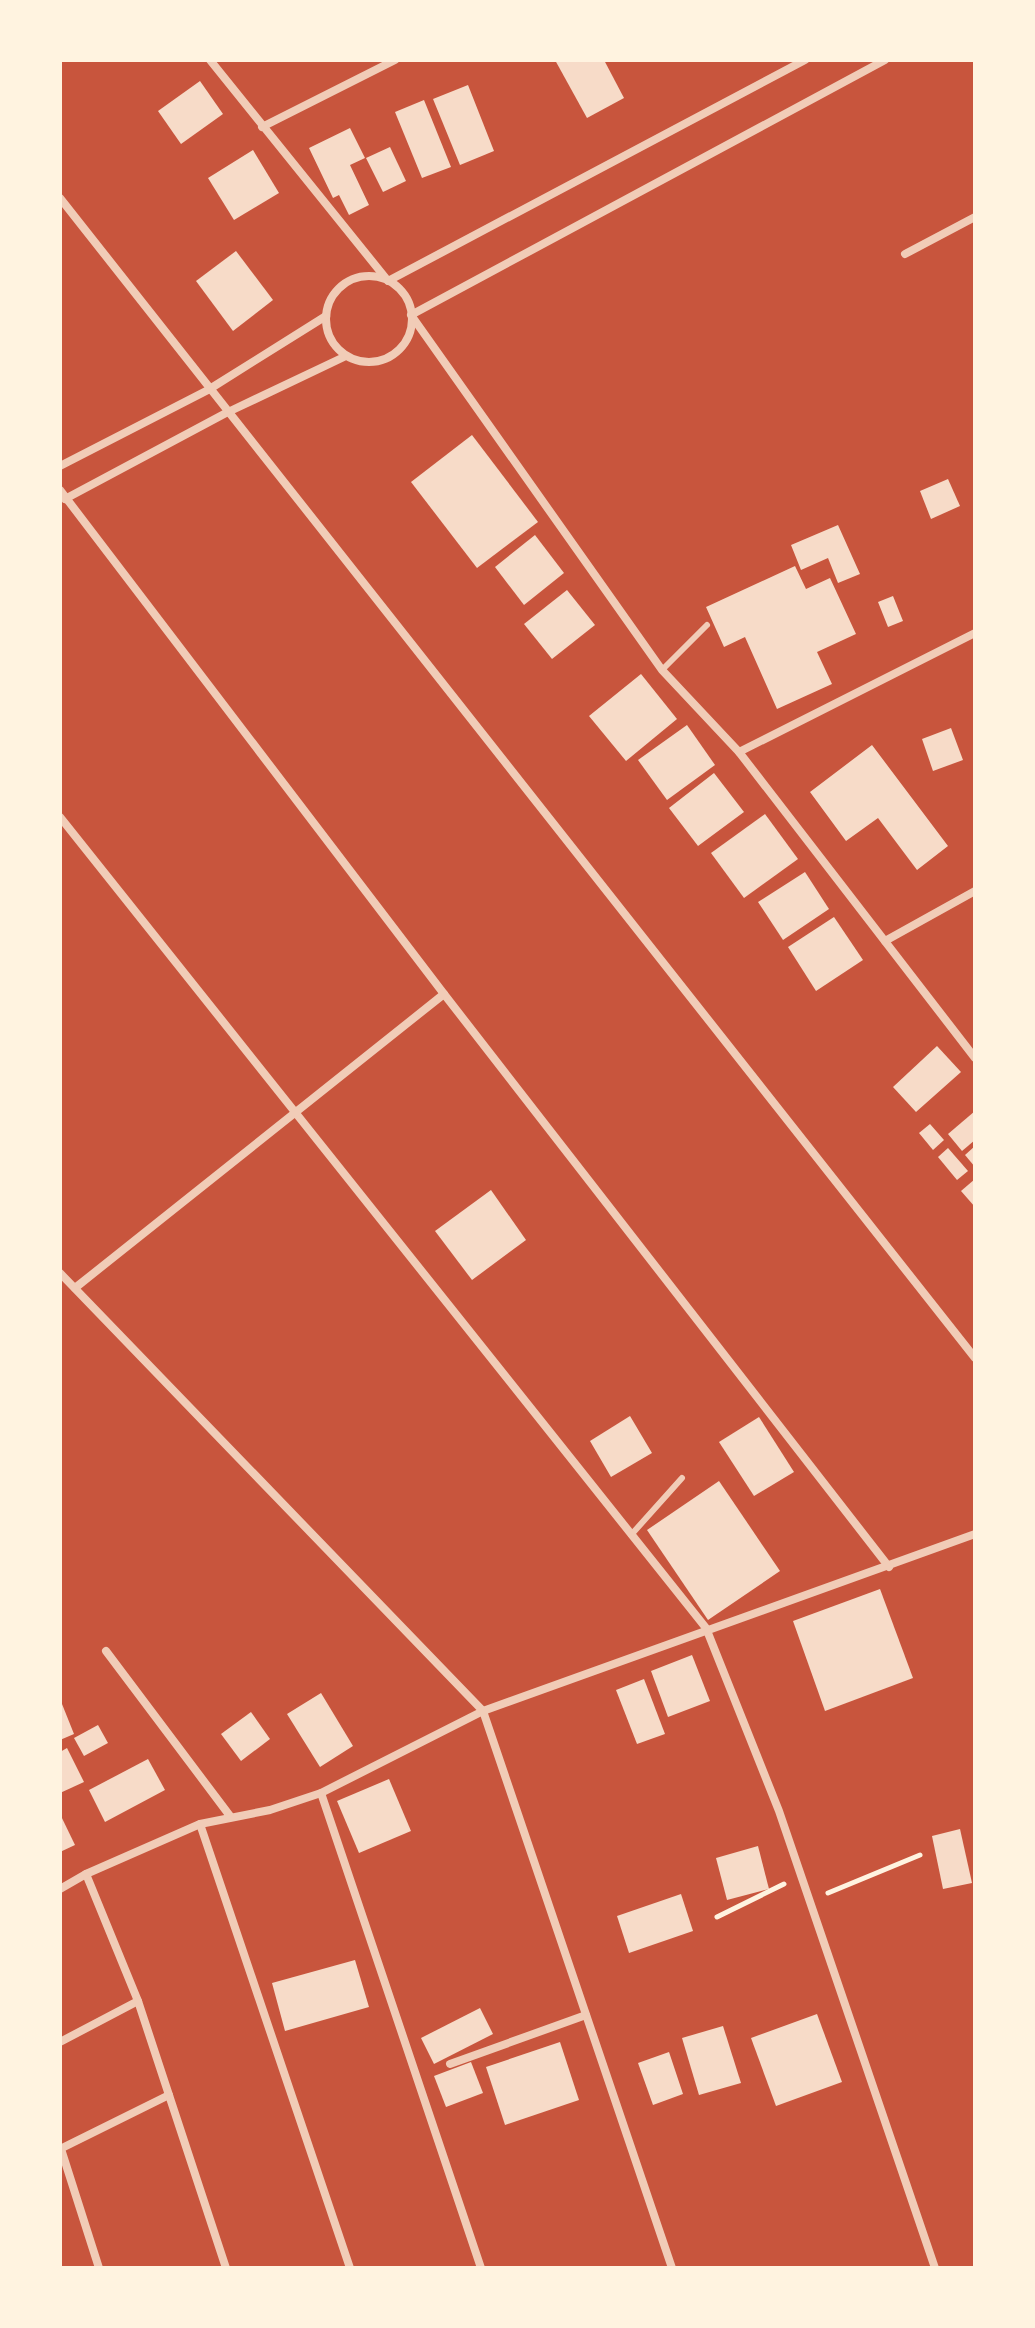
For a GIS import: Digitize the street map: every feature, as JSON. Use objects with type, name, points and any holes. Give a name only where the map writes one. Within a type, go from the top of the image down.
[{"type":"street","points":[[210,60],[262,127],[388,281],[408,302],[410,329],[397,352],[371,362],[346,356],[330,339],[326,316],[329,303],[348,282],[361,277],[388,281],[805,60]]},
{"type":"street","points":[[262,127],[395,60]]},
{"type":"street","points":[[411,315],[885,60]]},
{"type":"street","points":[[60,198],[226,413],[975,1358]]},
{"type":"street","points":[[905,254],[975,217]]},
{"type":"street","points":[[411,315],[662,670],[739,752],[975,1058]]},
{"type":"street","points":[[60,466],[208,390],[326,316]]},
{"type":"street","points":[[64,499],[226,413],[346,356]]},
{"type":"street","points":[[60,490],[444,994],[889,1567]]},
{"type":"street","points":[[739,752],[975,633]]},
{"type":"street","points":[[60,817],[706,1628],[779,1811],[935,2268]]},
{"type":"street","points":[[885,941],[975,891]]},
{"type":"street","points":[[75,1288],[444,994]]},
{"type":"street","points":[[60,1273],[483,1711],[672,2268]]},
{"type":"street","points":[[60,1889],[86,1874],[200,1824],[270,1810],[321,1793],[483,1711],[706,1628],[889,1567],[975,1534]]},
{"type":"street","points":[[106,1651],[230,1816]]},
{"type":"street","points":[[321,1793],[481,2268]]},
{"type":"street","points":[[200,1824],[350,2268]]},
{"type":"street","points":[[86,1874],[138,2001],[226,2268]]},
{"type":"street","points":[[60,2042],[138,2001]]},
{"type":"street","points":[[450,2064],[586,2015]]},
{"type":"street","points":[[99,2268],[60,2149],[169,2095]]},
{"type":"lane","points":[[662,670],[707,625]]},
{"type":"lane","points":[[631,1535],[682,1478]]},
{"type":"path","points":[[809,1900],[920,1855]]},
{"type":"path","points":[[717,1917],[801,1876]]},
{"type":"building","points":[[555,60],[604,60],[624,98],[587,118]]},
{"type":"building","points":[[200,81],[223,114],[181,144],[158,111]]},
{"type":"building","points":[[468,85],[494,151],[460,165],[433,99]]},
{"type":"building","points":[[424,100],[451,167],[422,178],[395,112]]},
{"type":"building","points":[[350,128],[365,158],[350,165],[369,205],[349,215],[339,195],[333,198],[309,148]]},
{"type":"building","points":[[390,147],[406,181],[383,192],[366,158]]},
{"type":"building","points":[[253,150],[279,193],[234,220],[208,178]]},
{"type":"building","points":[[236,251],[273,300],[233,331],[196,281]]},
{"type":"building","points":[[472,435],[538,522],[477,568],[411,482]]},
{"type":"building","points":[[948,479],[960,506],[931,519],[920,491]]},
{"type":"building","points":[[838,525],[860,574],[838,583],[828,558],[801,570],[791,545]]},
{"type":"building","points":[[535,535],[564,573],[524,605],[495,567]]},
{"type":"building","points":[[795,566],[806,589],[830,578],[856,634],[817,652],[832,684],[777,709],[745,637],[724,647],[706,607]]},
{"type":"building","points":[[567,590],[595,625],[552,659],[524,624]]},
{"type":"building","points":[[893,596],[903,621],[888,627],[878,602]]},
{"type":"building","points":[[641,674],[677,719],[626,761],[589,716]]},
{"type":"building","points":[[687,725],[715,765],[667,800],[638,760]]},
{"type":"building","points":[[951,728],[963,760],[933,771],[922,739]]},
{"type":"building","points":[[872,745],[948,846],[917,870],[878,818],[846,841],[810,792]]},
{"type":"building","points":[[714,773],[744,812],[698,846],[669,808]]},
{"type":"building","points":[[765,814],[798,859],[744,898],[711,853]]},
{"type":"building","points":[[805,872],[829,909],[783,940],[758,902]]},
{"type":"building","points":[[834,917],[863,960],[816,991],[788,947]]},
{"type":"building","points":[[937,1046],[961,1072],[916,1112],[893,1087]]},
{"type":"building","points":[[975,1111],[975,1140],[962,1151],[948,1134]]},
{"type":"building","points":[[930,1124],[944,1140],[933,1150],[919,1133]]},
{"type":"building","points":[[975,1146],[975,1167],[965,1155]]},
{"type":"building","points":[[948,1148],[968,1171],[957,1180],[938,1157]]},
{"type":"building","points":[[975,1179],[975,1207],[961,1191]]},
{"type":"building","points":[[491,1190],[526,1240],[472,1280],[435,1231]]},
{"type":"building","points":[[630,1416],[652,1453],[611,1477],[590,1441]]},
{"type":"building","points":[[759,1417],[794,1472],[754,1496],[719,1442]]},
{"type":"building","points":[[719,1481],[780,1571],[708,1620],[647,1530]]},
{"type":"building","points":[[880,1589],[913,1678],[825,1711],[793,1621]]},
{"type":"building","points":[[692,1655],[710,1701],[668,1717],[651,1671]]},
{"type":"building","points":[[644,1679],[665,1734],[637,1744],[616,1690]]},
{"type":"building","points":[[321,1693],[353,1746],[320,1767],[287,1714]]},
{"type":"building","points":[[60,1699],[74,1734],[60,1740]]},
{"type":"building","points":[[251,1712],[270,1739],[241,1761],[221,1734]]},
{"type":"building","points":[[98,1725],[108,1743],[84,1756],[74,1738]]},
{"type":"building","points":[[67,1748],[84,1782],[60,1793],[60,1752]]},
{"type":"building","points":[[148,1759],[165,1790],[105,1822],[89,1790]]},
{"type":"building","points":[[389,1779],[411,1831],[359,1853],[337,1801]]},
{"type":"building","points":[[60,1814],[75,1845],[60,1852]]},
{"type":"building","points":[[960,1829],[972,1883],[943,1889],[932,1836]]},
{"type":"building","points":[[758,1846],[769,1889],[727,1900],[716,1858]]},
{"type":"building","points":[[681,1894],[693,1931],[629,1953],[617,1916]]},
{"type":"building","points":[[355,1960],[369,2007],[285,2031],[272,1983]]},
{"type":"building","points":[[480,2008],[493,2034],[434,2064],[421,2038]]},
{"type":"building","points":[[817,2014],[842,2082],[776,2106],[751,2038]]},
{"type":"building","points":[[723,2026],[741,2083],[699,2095],[682,2038]]},
{"type":"building","points":[[560,2042],[579,2100],[505,2125],[486,2067]]},
{"type":"building","points":[[669,2052],[683,2094],[653,2105],[638,2063]]},
{"type":"building","points":[[471,2062],[483,2093],[446,2107],[434,2076]]}]
